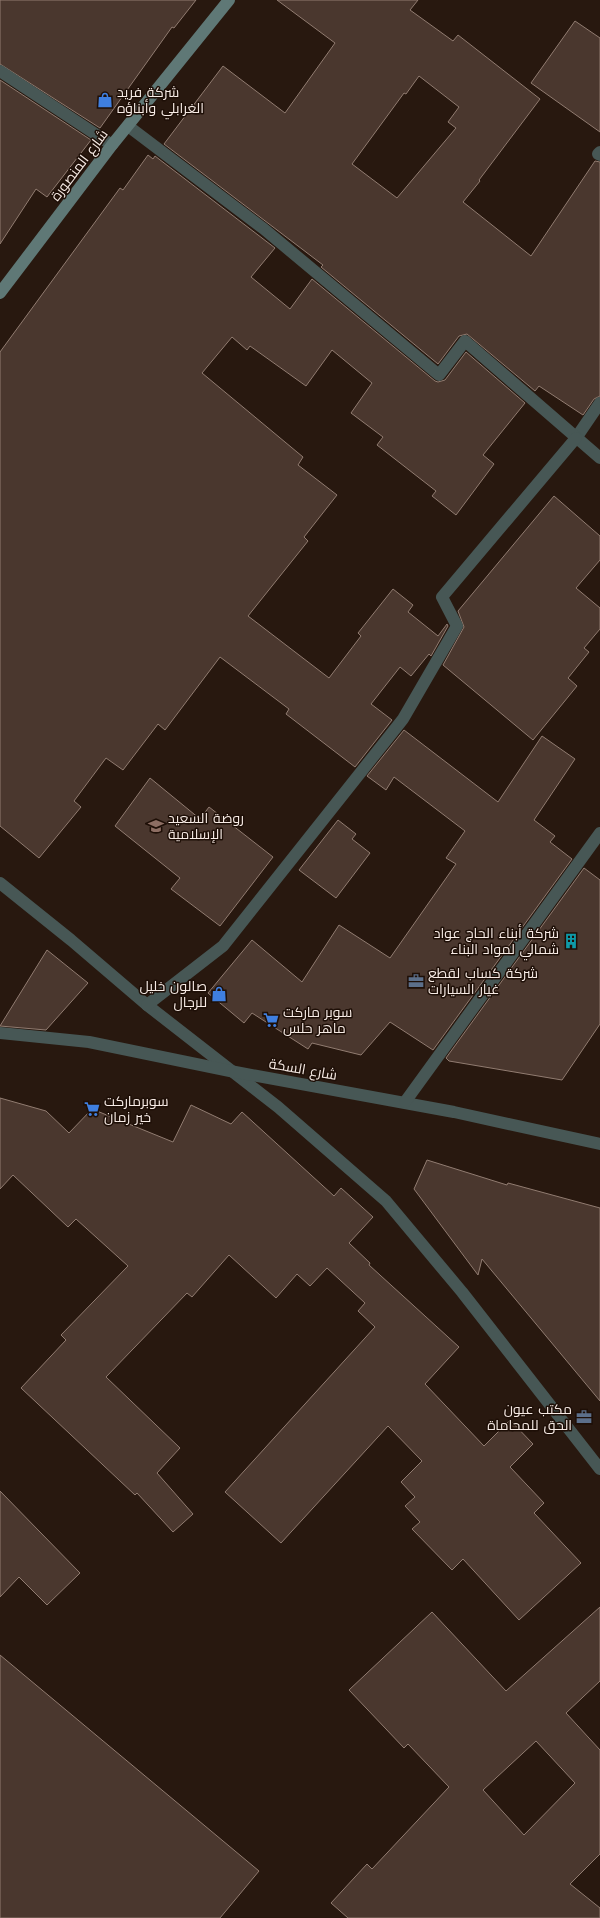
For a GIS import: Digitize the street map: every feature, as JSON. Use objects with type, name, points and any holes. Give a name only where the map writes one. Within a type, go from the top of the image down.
[{"type":"main road","name":"شارع المنصورة","points":[[0,293],[112,145],[229,0]]},
{"type":"street","points":[[0,71],[112,145]]},
{"type":"street","points":[[128,126],[264,229],[439,375],[465,341],[600,458]]},
{"type":"street","points":[[600,152],[598,154],[600,155]]},
{"type":"street","points":[[147,1005],[223,946],[403,719],[457,626],[442,597],[576,438],[600,403]]},
{"type":"street","points":[[405,1102],[600,833]]},
{"type":"street","points":[[0,883],[147,1005],[278,1108],[386,1201],[462,1292],[600,1469]]},
{"type":"street","name":"شارع السكة","points":[[0,1034],[89,1042],[230,1071],[405,1102],[600,1144]]},
{"type":"building","points":[[0,0],[196,0],[174,28],[172,27],[100,128],[0,64]]},
{"type":"building","points":[[277,0],[418,0],[410,10],[453,41],[458,35],[540,99],[463,202],[531,256],[595,161],[600,162],[600,396],[594,399],[583,415],[539,386],[535,391],[467,334],[459,336],[438,364],[321,267],[323,265],[164,144],[223,66],[285,113],[335,43]],"holes":[[[419,76],[459,107],[448,122],[456,128],[397,198],[352,164],[404,93],[406,94]]]},
{"type":"building","points":[[575,21],[600,38],[600,132],[531,83]]},
{"type":"building","points":[[0,80],[91,140],[47,197],[36,189],[0,244]]},
{"type":"building","points":[[148,155],[153,159],[155,156],[275,248],[251,277],[290,309],[312,279],[435,381],[438,382],[445,380],[466,352],[525,403],[483,455],[494,464],[456,515],[432,496],[436,491],[377,445],[383,437],[351,413],[372,383],[332,350],[306,386],[250,346],[247,350],[232,337],[202,373],[303,457],[298,465],[337,495],[304,537],[308,541],[248,616],[329,678],[361,636],[358,633],[393,589],[413,605],[408,612],[438,636],[447,624],[448,626],[431,656],[429,654],[411,676],[400,667],[371,704],[392,720],[355,767],[286,714],[289,709],[220,657],[165,730],[158,724],[123,770],[106,758],[74,801],[81,807],[39,858],[0,826],[0,352],[120,188],[123,190]]},
{"type":"building","points":[[554,496],[600,536],[600,560],[576,588],[600,608],[600,629],[584,648],[589,652],[568,678],[577,686],[533,740],[443,665],[464,627],[458,611]]},
{"type":"building","points":[[404,730],[498,802],[542,736],[575,759],[534,820],[555,836],[550,842],[572,859],[433,1050],[390,1022],[361,1055],[312,1043],[308,1049],[252,1013],[244,1023],[208,993],[252,940],[302,982],[339,925],[390,958],[456,864],[446,858],[465,831],[394,777],[386,790],[367,776]]},
{"type":"building","points":[[150,778],[200,819],[209,807],[273,857],[220,926],[171,889],[180,878],[115,826]]},
{"type":"building","points":[[338,820],[356,834],[352,839],[370,853],[336,898],[299,870]]},
{"type":"building","name":"شركة أبناء الحاج عواد شمالي لمواد البناء","points":[[584,868],[600,880],[600,1024],[562,1080],[449,1061],[446,1058]]},
{"type":"building","points":[[47,950],[88,983],[46,1030],[0,1026]]},
{"type":"building","points":[[0,1098],[46,1111],[69,1133],[92,1109],[173,1142],[191,1105],[231,1124],[242,1112],[334,1196],[341,1188],[373,1217],[349,1243],[370,1263],[369,1265],[459,1347],[425,1384],[484,1446],[510,1420],[533,1444],[510,1467],[544,1503],[534,1513],[581,1563],[519,1620],[463,1559],[452,1570],[412,1529],[420,1522],[405,1506],[415,1497],[401,1482],[422,1461],[388,1426],[281,1543],[225,1492],[375,1327],[358,1311],[365,1303],[327,1268],[310,1286],[297,1274],[276,1298],[229,1255],[192,1297],[187,1293],[106,1377],[180,1448],[157,1473],[193,1514],[173,1532],[137,1493],[135,1495],[21,1388],[66,1340],[61,1335],[128,1266],[76,1219],[68,1227],[13,1175],[0,1189]]},
{"type":"building","points":[[427,1160],[507,1185],[508,1183],[600,1208],[600,1401],[482,1259],[478,1275],[414,1189]]},
{"type":"building","points":[[0,1491],[80,1573],[47,1605],[19,1577],[0,1597]]},
{"type":"building","points":[[600,1607],[600,1681],[566,1713],[600,1750],[600,1854],[570,1884],[600,1908],[600,1918],[348,1918],[331,1903],[367,1864],[372,1869],[449,1787],[408,1744],[404,1748],[349,1690],[432,1612],[506,1691]],"holes":[[[536,1741],[575,1783],[524,1835],[483,1790]]]},
{"type":"building","points":[[0,1655],[259,1871],[220,1918],[0,1918]]},
{"type":"place","name":"شركة فريد الغرابلي وأبناؤه","points":[[105,100]]},
{"type":"place","name":"روضة السعيد الإسلامية","points":[[156,826]]},
{"type":"place","name":"شركة أبناء الحاج عواد شمالي لمواد البناء","points":[[571,941]]},
{"type":"place","name":"شركة كساب لقطع غيار السيارات","points":[[416,981]]},
{"type":"place","name":"صالون خليل للرجال","points":[[219,994]]},
{"type":"place","name":"سوبر ماركت ماهر حلس","points":[[271,1020]]},
{"type":"place","name":"سوبرماركت خير زمان","points":[[92,1109]]},
{"type":"place","name":"مكتب عيون الحق للمحاماة","points":[[584,1417]]}]
